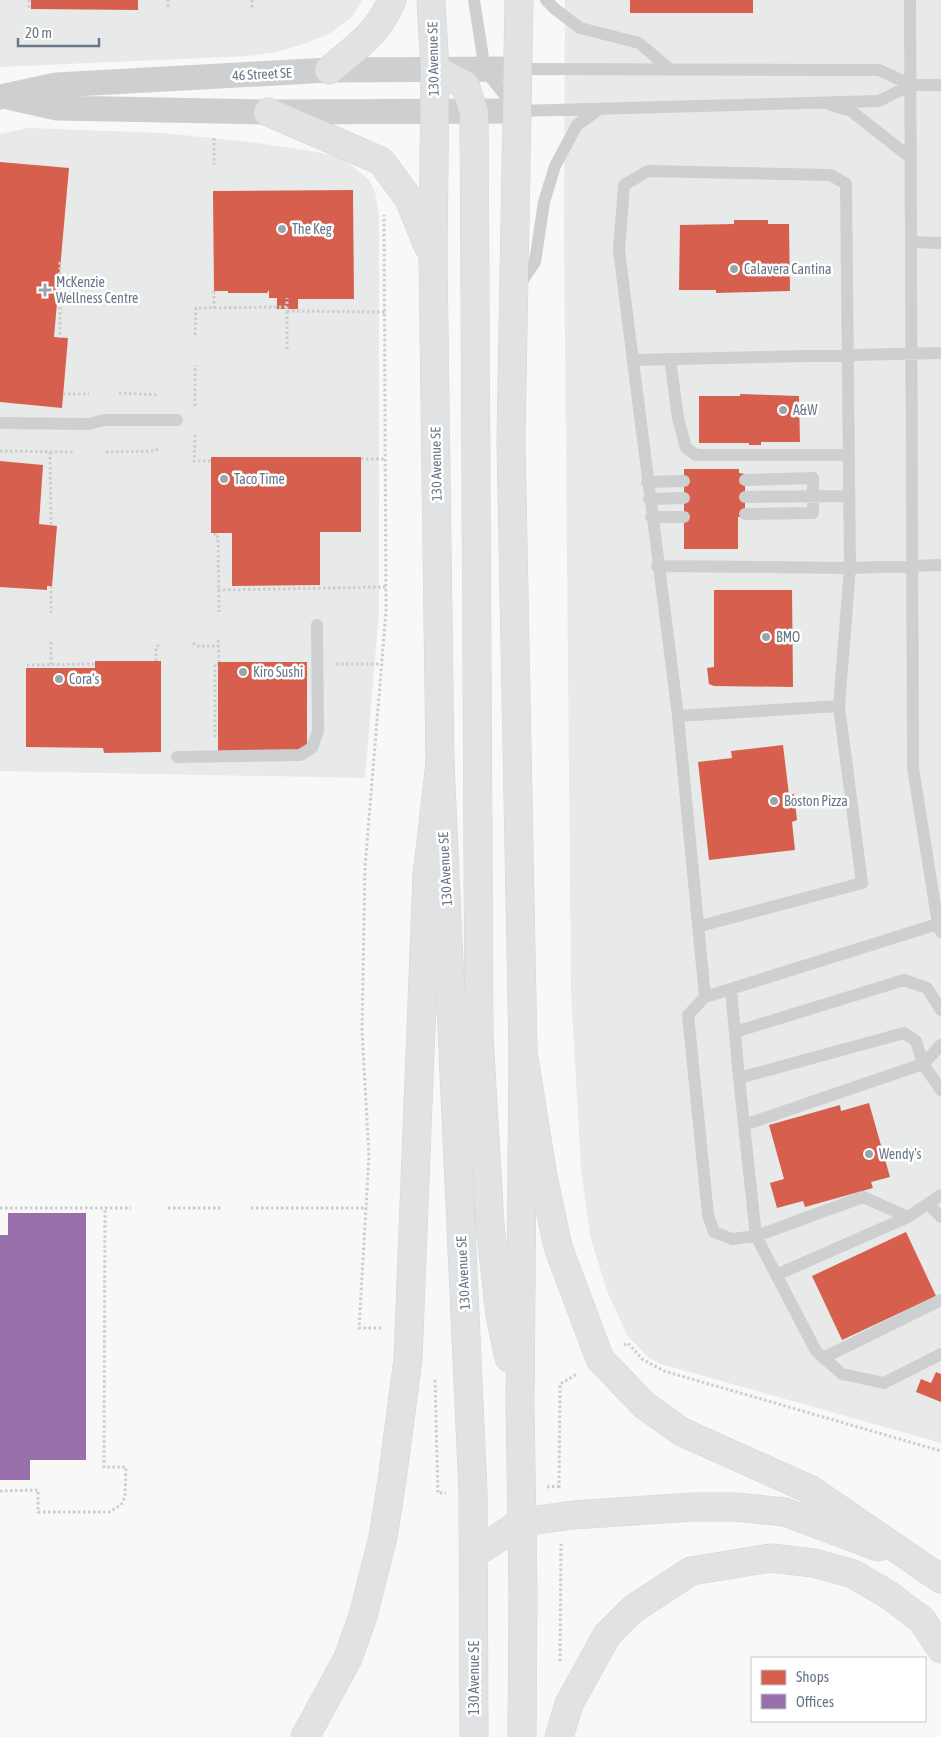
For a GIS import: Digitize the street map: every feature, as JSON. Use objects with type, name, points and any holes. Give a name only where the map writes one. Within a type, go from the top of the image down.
[{"type":"main road","points":[[329,70],[370,37],[386,14],[392,0]]},
{"type":"main road","name":"130 Avenue SE","points":[[431,0],[434,70],[433,258],[440,763],[473,1492],[474,1737]]},
{"type":"main road","points":[[519,0],[511,441],[523,1052],[520,1406],[522,1737]]},
{"type":"main road","points":[[434,70],[465,85],[474,112],[478,1035],[493,1252],[500,1316],[520,1406]]},
{"type":"main road","points":[[268,112],[381,160],[408,198],[433,258]]},
{"type":"main road","points":[[305,1737],[348,1658],[363,1616],[382,1537],[392,1480],[408,1359],[427,875],[440,763]]},
{"type":"main road","points":[[523,1052],[543,1176],[558,1247],[600,1359],[644,1405],[682,1432],[811,1490],[931,1571]]},
{"type":"main road","points":[[474,1554],[522,1522],[573,1515],[693,1507],[734,1507],[785,1512],[931,1571]]},
{"type":"main road","points":[[559,1737],[569,1704],[607,1635],[633,1609],[691,1571],[771,1558],[814,1563],[854,1574],[889,1595],[922,1620],[941,1649]]},
{"type":"street","name":"46 Street SE","points":[[3,97],[56,85],[329,70],[518,69]]},
{"type":"street","name":"46 Street SE","points":[[3,97],[57,108],[268,112],[434,113],[517,111]]},
{"type":"lane","points":[[474,0],[485,70],[517,111],[598,110],[820,101],[879,101],[911,85]]},
{"type":"lane","points":[[546,0],[580,28],[639,43],[671,70]]},
{"type":"lane","points":[[908,1217],[863,1197],[756,1236],[732,1239],[714,1232],[708,1215],[688,1015],[706,997],[940,927],[913,768],[910,0]]},
{"type":"lane","points":[[518,69],[879,70],[911,85],[941,85]]},
{"type":"lane","points":[[820,101],[851,111],[911,158]]},
{"type":"lane","points":[[515,292],[536,262],[544,202],[555,166],[577,125],[598,110]]},
{"type":"lane","points":[[700,926],[862,883],[839,706],[850,568],[846,184],[831,175],[648,171],[624,185],[619,250],[651,517],[678,716],[706,997]]},
{"type":"lane","points":[[911,242],[941,243]]},
{"type":"lane","points":[[633,360],[941,353]]},
{"type":"lane","points":[[670,359],[680,426],[686,448],[696,455],[849,455]]},
{"type":"lane","points":[[0,423],[89,424],[104,420],[177,420]]},
{"type":"lane","points":[[745,480],[813,478],[813,513],[745,514]]},
{"type":"lane","points":[[647,482],[684,481]]},
{"type":"lane","points":[[745,497],[849,496]]},
{"type":"lane","points":[[649,499],[684,498]]},
{"type":"lane","points":[[651,517],[684,517]]},
{"type":"lane","points":[[658,566],[850,568],[941,565]]},
{"type":"lane","points":[[177,757],[300,755],[312,748],[318,731],[317,625]]},
{"type":"lane","points":[[678,716],[839,706]]},
{"type":"lane","points":[[735,1032],[904,980],[927,988],[941,1010]]},
{"type":"lane","points":[[732,989],[739,1078],[756,1236],[816,1352],[842,1374],[884,1383],[941,1354]]},
{"type":"lane","points":[[739,1078],[904,1033],[916,1041],[922,1064],[941,1090]]},
{"type":"lane","points":[[744,1125],[922,1064],[941,1045]]},
{"type":"lane","points":[[776,1275],[908,1217],[941,1195]]},
{"type":"lane","points":[[928,1204],[941,1217]]},
{"type":"lane","points":[[823,1358],[941,1300]]},
{"type":"path","points":[[29,0],[29,9]]},
{"type":"path","points":[[168,0],[168,7]]},
{"type":"path","points":[[252,0],[252,8]]},
{"type":"path","points":[[214,135],[214,164]]},
{"type":"path","points":[[384,205],[386,587],[365,876],[362,1030],[369,1156],[359,1328],[384,1328]]},
{"type":"path","points":[[60,262],[60,338]]},
{"type":"path","points":[[214,291],[214,308]]},
{"type":"path","points":[[287,349],[288,298]]},
{"type":"path","points":[[196,335],[196,308],[385,312]]},
{"type":"path","points":[[195,406],[193,394],[196,365]]},
{"type":"path","points":[[119,393],[159,395]]},
{"type":"path","points":[[63,394],[89,394]]},
{"type":"path","points":[[195,435],[192,446],[194,461],[211,461]]},
{"type":"path","points":[[106,452],[155,451],[160,447]]},
{"type":"path","points":[[0,451],[75,452]]},
{"type":"path","points":[[50,452],[51,525]]},
{"type":"path","points":[[360,459],[385,459]]},
{"type":"path","points":[[215,533],[215,537],[218,537],[219,612]]},
{"type":"path","points":[[51,586],[51,613]]},
{"type":"path","points":[[218,590],[386,587]]},
{"type":"path","points":[[215,737],[215,664],[219,663],[218,640]]},
{"type":"path","points":[[51,642],[51,665]]},
{"type":"path","points":[[156,660],[156,647],[160,643]]},
{"type":"path","points":[[193,643],[197,646],[218,646]]},
{"type":"path","points":[[27,665],[95,664]]},
{"type":"path","points":[[335,664],[381,664]]},
{"type":"path","points":[[0,1208],[131,1208]]},
{"type":"path","points":[[0,1490],[38,1490],[38,1512],[109,1512],[121,1504],[125,1498],[126,1467],[104,1467],[105,1208]]},
{"type":"path","points":[[168,1208],[221,1208]]},
{"type":"path","points":[[251,1208],[367,1208]]},
{"type":"path","points":[[628,1343],[642,1359],[664,1371],[941,1451]]},
{"type":"path","points":[[560,1494],[560,1384],[581,1372]]},
{"type":"path","points":[[435,1374],[438,1493],[451,1494]]},
{"type":"path","points":[[545,1487],[559,1486]]},
{"type":"shaded area","points":[[0,0],[363,0],[352,17],[332,32],[307,43],[277,52],[248,56],[0,67]]},
{"type":"shaded area","points":[[565,0],[941,0],[941,1443],[661,1364],[649,1358],[627,1335],[607,1291],[590,1236],[581,1168],[571,992],[564,235]]},
{"type":"shaded area","points":[[28,128],[163,133],[250,142],[317,152],[336,157],[350,164],[369,180],[375,192],[379,215],[379,613],[365,778],[0,771],[0,134]]},
{"type":"building: Shops","points":[[31,0],[138,0],[138,10],[31,9]]},
{"type":"building: Shops","points":[[630,0],[753,0],[753,13],[630,13]]},
{"type":"building: Shops","points":[[0,162],[69,168],[54,337],[68,338],[62,408],[0,402]]},
{"type":"building: Shops","points":[[353,190],[354,299],[298,299],[298,309],[277,309],[277,298],[269,298],[269,290],[267,293],[214,291],[213,191]]},
{"type":"building: Shops","name":"Calavera Cantina","points":[[734,220],[768,220],[768,224],[789,224],[790,291],[716,293],[716,290],[679,290],[680,225],[734,224]]},
{"type":"building: Shops","points":[[740,394],[799,396],[800,442],[761,442],[761,445],[749,445],[749,443],[699,443],[699,396],[740,396]]},
{"type":"building: Shops","points":[[211,457],[361,457],[361,532],[320,532],[320,585],[232,586],[232,533],[211,533]]},
{"type":"building: Shops","points":[[0,461],[43,465],[39,524],[57,526],[52,586],[47,586],[47,590],[0,587]]},
{"type":"building: Shops","points":[[684,469],[739,469],[739,473],[745,474],[745,517],[738,517],[738,549],[684,549]]},
{"type":"building: Shops","points":[[714,590],[792,590],[793,687],[714,686],[709,684],[707,668],[714,667]]},
{"type":"building: Shops","points":[[95,661],[161,661],[161,752],[104,753],[103,748],[26,747],[26,668],[95,668]]},
{"type":"building: Shops","points":[[218,662],[307,662],[307,751],[218,751]]},
{"type":"building: Shops","points":[[783,745],[789,795],[794,794],[797,820],[792,822],[795,850],[709,860],[698,762],[732,758],[731,751]]},
{"type":"building: Shops","points":[[869,1103],[890,1177],[871,1182],[873,1188],[805,1207],[803,1201],[777,1208],[770,1183],[784,1179],[769,1125],[840,1105],[841,1111]]},
{"type":"building: Shops","points":[[906,1232],[936,1296],[842,1340],[812,1276]]},
{"type":"building: Shops","points":[[936,1372],[941,1374],[941,1402],[916,1392],[921,1379],[931,1383]]},
{"type":"building: Offices","points":[[8,1213],[86,1213],[86,1460],[30,1460],[30,1480],[0,1480],[0,1235],[8,1235]]},
{"type":"place","name":"The Keg","points":[[282,229]]},
{"type":"place","name":"Calavera Cantina","points":[[734,269]]},
{"type":"place","name":"McKenzie Wellness Centre","points":[[45,290]]},
{"type":"place","name":"A&W","points":[[783,410]]},
{"type":"place","name":"Taco Time","points":[[224,479]]},
{"type":"place","name":"BMO","points":[[766,637]]},
{"type":"place","name":"Kiro Sushi","points":[[243,672]]},
{"type":"place","name":"Cora's","points":[[59,679]]},
{"type":"place","name":"Boston Pizza","points":[[774,801]]},
{"type":"place","name":"Wendy's","points":[[869,1154]]}]
